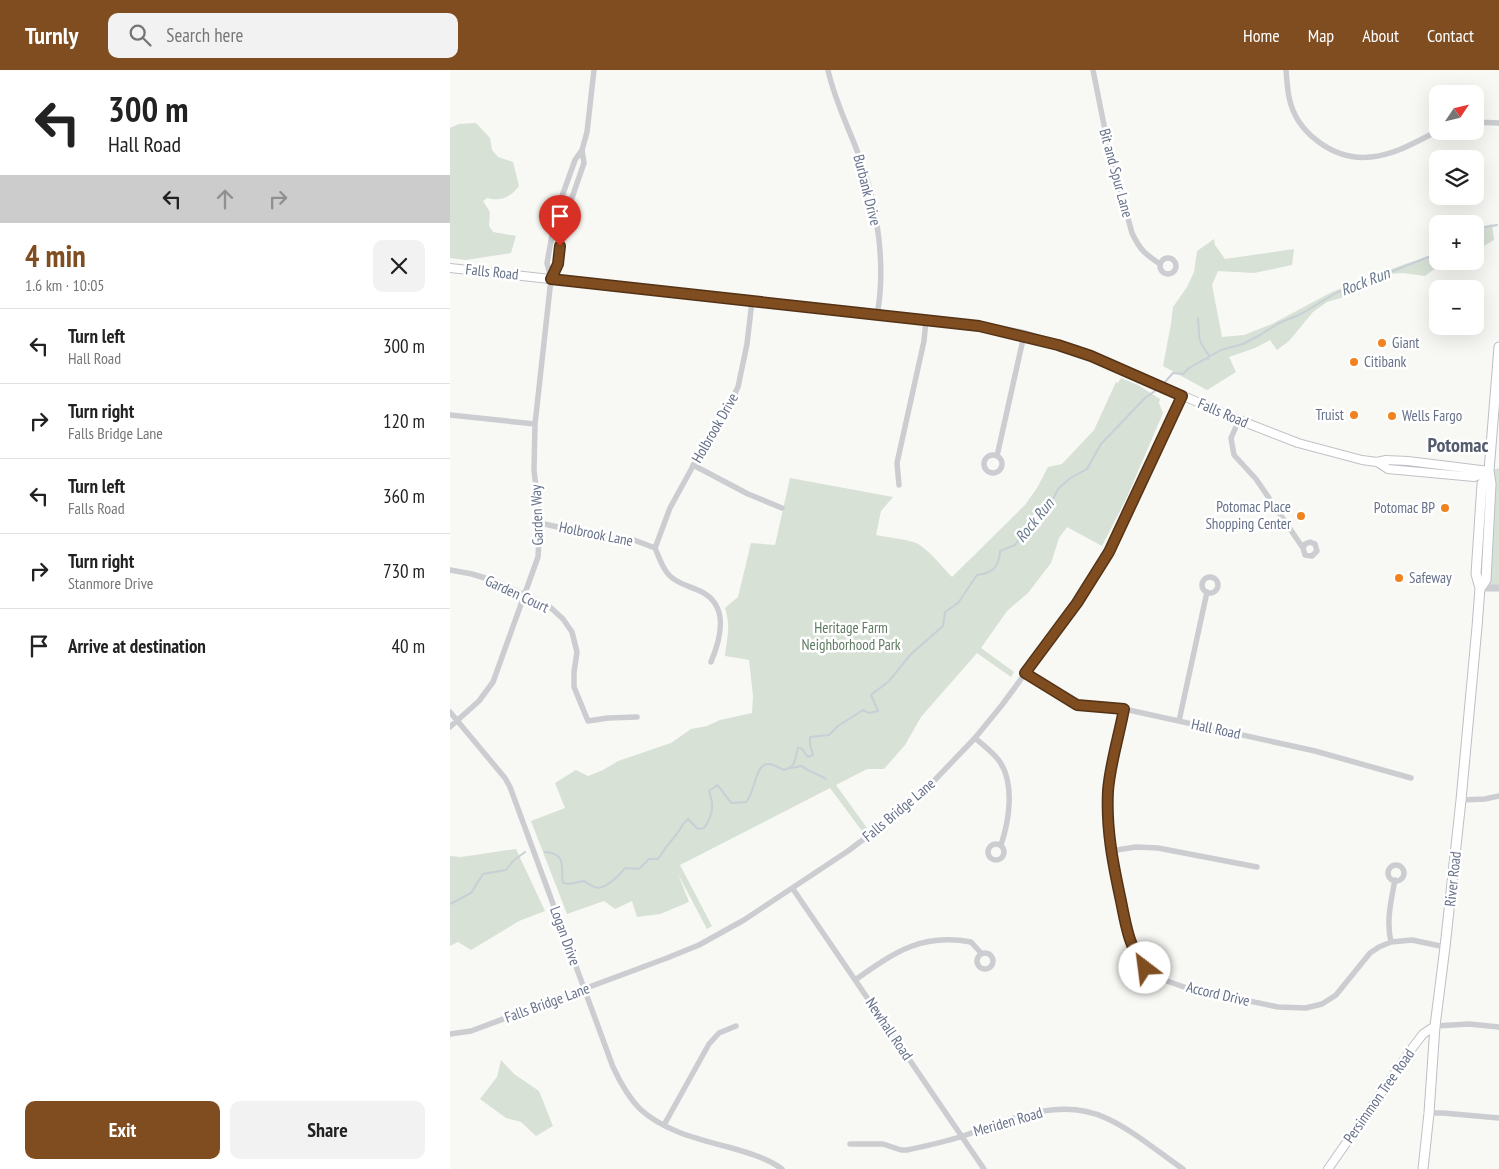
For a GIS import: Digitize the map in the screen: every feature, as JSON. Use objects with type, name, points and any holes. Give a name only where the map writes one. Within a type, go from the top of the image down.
[{"type":"main road","name":"Falls Road","points":[[450,268],[979,326],[1058,345],[1091,356],[1239,420],[1298,443],[1362,460],[1377,462],[1386,460],[1408,461],[1489,470],[1499,468]]},
{"type":"main road","name":"River Road","points":[[1422,1169],[1429,1113],[1435,1026],[1446,947],[1461,800],[1480,588],[1476,574],[1482,484],[1489,470],[1499,347]]},
{"type":"main road","name":"Persimmon Tree Road","points":[[1328,1169],[1413,1047],[1423,1034],[1435,1026]]},
{"type":"street","points":[[551,279],[547,263],[556,213],[575,160],[582,150],[587,132],[594,70]]},
{"type":"street","name":"Burbank Drive","points":[[828,70],[838,102],[863,165],[875,210],[880,263],[880,301],[877,315]]},
{"type":"street","name":"Bit and Spur Lane","points":[[1093,70],[1108,150],[1132,233],[1144,253],[1160,264]]},
{"type":"street","points":[[1286,70],[1289,98],[1294,113],[1308,132],[1328,148],[1343,154],[1371,158],[1392,153],[1429,135]]},
{"type":"street","points":[[1484,122],[1499,123]]},
{"type":"street","points":[[551,279],[558,264],[566,215],[584,163],[582,150]]},
{"type":"street","name":"Garden Way","points":[[450,727],[479,702],[493,682],[538,557],[540,523],[534,470],[535,424],[551,279]]},
{"type":"street","name":"Holbrook Drive","points":[[655,548],[670,508],[693,465],[726,412],[738,387],[748,344],[752,301]]},
{"type":"street","points":[[899,485],[897,463],[924,341],[926,320]]},
{"type":"street","points":[[997,456],[1024,336]]},
{"type":"street","name":"Falls Bridge Lane","points":[[450,1034],[471,1030],[698,945],[744,920],[793,889],[897,814],[932,783],[976,738],[1077,603],[1109,552],[1182,396]]},
{"type":"street","points":[[450,415],[535,424]]},
{"type":"street","points":[[1239,420],[1231,438],[1234,455],[1256,479],[1302,548]]},
{"type":"street","points":[[693,465],[748,494],[782,508]]},
{"type":"street","name":"Holbrook Lane","points":[[540,523],[589,534],[634,540],[655,548]]},
{"type":"street","points":[[655,548],[660,562],[669,575],[680,583],[704,594],[712,600],[717,609],[720,618],[719,644],[711,662]]},
{"type":"street","name":"Garden Court","points":[[450,570],[495,581],[550,607],[563,619],[572,632],[577,652],[574,688],[588,721],[601,718],[637,717]]},
{"type":"street","points":[[1480,588],[1499,588]]},
{"type":"street","points":[[1179,721],[1207,592]]},
{"type":"street","name":"Hall Road","points":[[1025,673],[1077,705],[1124,709],[1179,721],[1315,751],[1411,778]]},
{"type":"street","name":"Accord Drive","points":[[1124,709],[1108,790],[1110,851],[1129,938],[1136,956],[1145,968],[1161,979],[1187,988],[1278,1007],[1306,1008],[1322,1004],[1336,995],[1379,946],[1390,942],[1412,940],[1446,947]]},
{"type":"street","name":"Logan Drive","points":[[450,712],[505,778],[510,787],[613,1067],[622,1084],[641,1110],[664,1125],[690,1136],[754,1155],[782,1169]]},
{"type":"street","points":[[976,738],[999,760],[1008,780],[1006,831],[1001,845]]},
{"type":"street","points":[[1461,800],[1485,799],[1499,796]]},
{"type":"street","points":[[1110,851],[1136,847],[1158,848],[1258,867]]},
{"type":"street","points":[[1390,942],[1388,929],[1394,880]]},
{"type":"street","name":"Newhall Road","points":[[793,889],[984,1169]]},
{"type":"street","points":[[855,980],[900,950],[934,941],[952,939],[972,942],[981,953]]},
{"type":"street","points":[[1435,1026],[1469,1024],[1499,1027]]},
{"type":"street","points":[[664,1125],[709,1044],[719,1033],[736,1026]]},
{"type":"street","name":"Meriden Road","points":[[850,1144],[883,1144],[907,1150],[962,1136],[997,1122],[1039,1111],[1067,1109],[1105,1118],[1131,1133],[1183,1169]]},
{"type":"street","points":[[1429,1113],[1499,1118]]},
{"type":"green space","points":[[476,123],[490,138],[492,150],[498,157],[513,162],[519,186],[505,198],[487,198],[483,201],[490,212],[489,226],[493,232],[516,236],[511,253],[466,260],[450,258],[450,128],[459,124]]},
{"type":"green space","points":[[1492,224],[1494,240],[1484,246],[1484,226]]},
{"type":"green space","points":[[1214,239],[1215,245],[1225,259],[1294,249],[1292,265],[1254,273],[1218,271],[1212,285],[1222,337],[1244,335],[1272,324],[1332,292],[1405,264],[1429,256],[1429,270],[1433,270],[1425,276],[1403,273],[1389,274],[1341,298],[1327,302],[1313,312],[1289,341],[1277,350],[1270,340],[1255,348],[1229,357],[1236,372],[1207,390],[1163,366],[1173,307],[1187,287],[1194,272],[1197,251]]},
{"type":"green space","name":"Heritage Farm Neighborhood Park","points":[[1121,378],[1138,385],[1160,399],[1159,403],[1163,413],[1127,497],[1102,546],[1067,527],[1059,538],[1051,563],[1028,593],[1007,611],[981,648],[1014,672],[1011,677],[977,653],[921,717],[905,745],[884,769],[867,769],[836,785],[867,828],[862,831],[830,788],[680,865],[712,926],[707,929],[678,874],[689,902],[660,914],[637,917],[632,901],[615,909],[604,901],[567,914],[531,821],[565,808],[555,783],[576,770],[588,776],[618,761],[671,743],[691,729],[752,713],[753,696],[749,660],[725,656],[728,627],[725,608],[738,597],[751,543],[775,545],[790,478],[893,497],[881,511],[876,535],[918,544],[932,555],[952,577],[1025,505],[1048,467],[1062,464],[1094,430],[1116,382],[1118,383]]},
{"type":"green space","points":[[1499,468],[1499,588],[1480,588],[1476,574],[1489,471]]},
{"type":"green space","points":[[516,849],[545,911],[519,921],[471,950],[458,942],[450,946],[450,856],[461,857]]},
{"type":"green space","points":[[501,1060],[514,1074],[539,1091],[553,1126],[536,1136],[521,1122],[506,1118],[480,1099],[497,1077]]},
{"type":"waterway","name":"Rock Run","points":[[1484,227],[1497,225]]},
{"type":"waterway","name":"Rock Run","points":[[1165,382],[1173,373],[1183,374],[1189,368],[1221,350],[1243,344],[1338,292],[1429,257]]},
{"type":"waterway","points":[[1198,318],[1199,338],[1209,355],[1208,359]]},
{"type":"waterway","name":"Rock Run","points":[[545,852],[552,853],[560,858],[562,862],[563,883],[569,884],[584,881],[595,887],[603,887],[616,878],[625,868],[639,869],[649,859],[658,859],[688,819],[698,829],[704,828],[712,810],[709,791],[717,785],[732,803],[746,802],[758,773],[764,765],[769,764],[784,770],[791,767],[798,748],[801,748],[808,757],[813,755],[810,737],[829,735],[838,726],[863,710],[869,713],[878,711],[871,695],[889,681],[911,654],[943,626],[945,612],[958,603],[977,575],[987,573],[997,565],[1000,551],[1015,545],[1040,509],[1053,499],[1058,489],[1069,479],[1087,469],[1101,444],[1145,398],[1155,391]]},
{"type":"waterway","points":[[791,768],[802,766],[826,779]]},
{"type":"waterway","name":"Rock Run","points":[[450,904],[471,893],[483,874],[506,870],[513,861],[525,852]]},
{"type":"place","name":"Giant","points":[[1382,343]]},
{"type":"place","name":"Citibank","points":[[1354,362]]},
{"type":"place","name":"Truist","points":[[1354,415]]},
{"type":"place","name":"Wells Fargo","points":[[1392,416]]},
{"type":"place","name":"Potomac BP","points":[[1445,508]]},
{"type":"place","name":"Potomac Place Shopping Center","points":[[1301,516]]},
{"type":"place","name":"Safeway","points":[[1399,578]]},
{"type":"district","name":"Potomac","points":[[1458,445]]},
{"type":"route","points":[[560,246],[558,264],[551,279],[979,326],[1058,345],[1091,356],[1182,396],[1109,552],[1077,603],[1025,673],[1077,705],[1124,709],[1108,790],[1110,851],[1129,938],[1136,956],[1145,968]]}]
